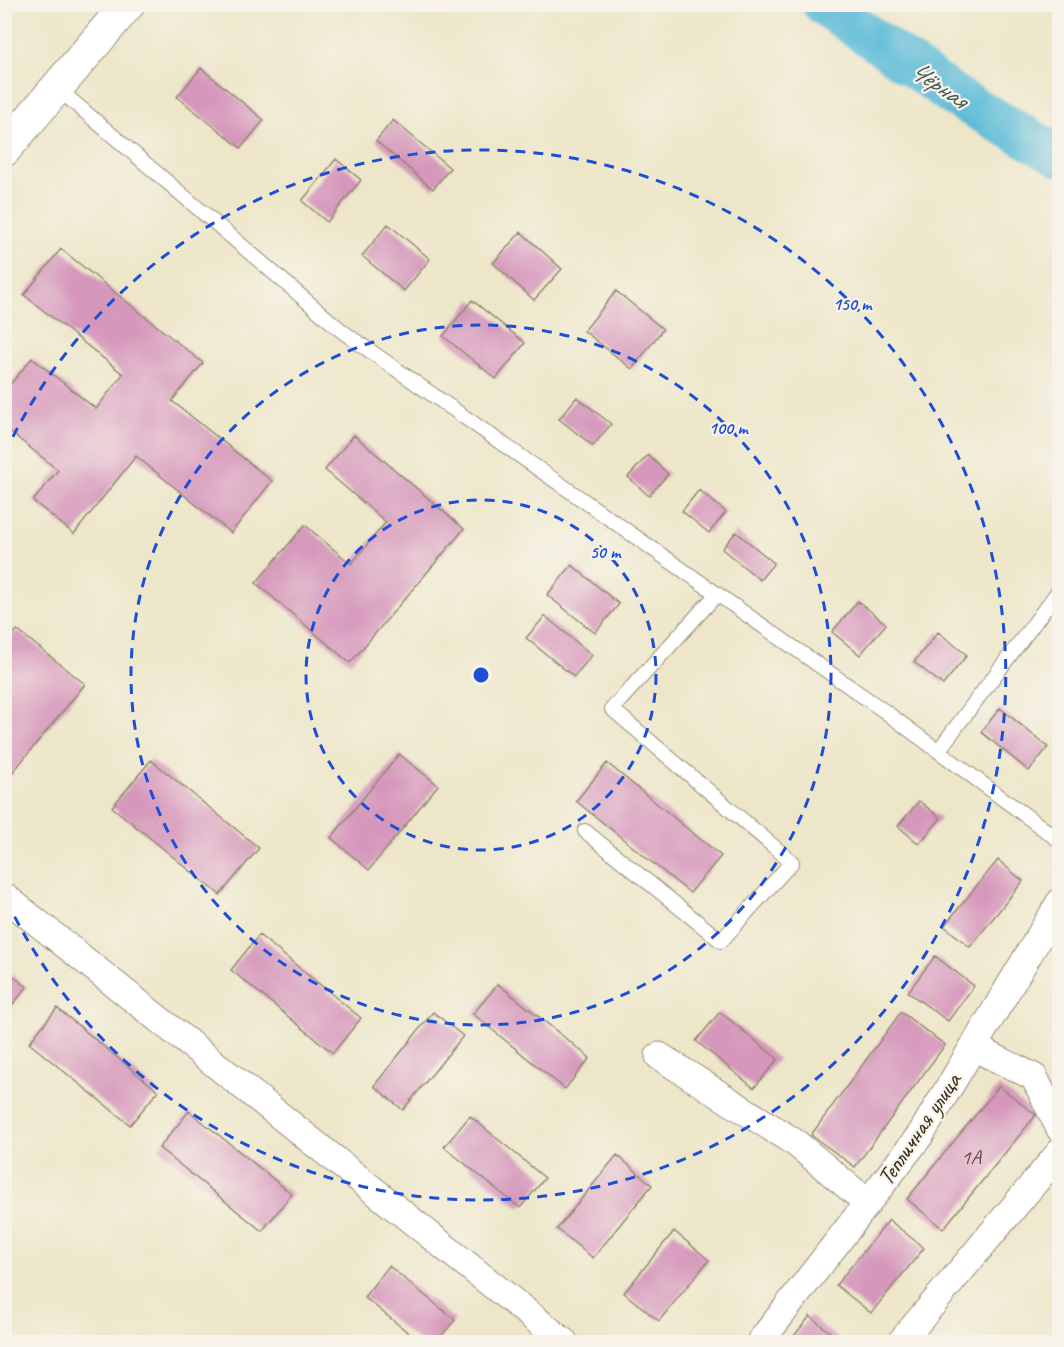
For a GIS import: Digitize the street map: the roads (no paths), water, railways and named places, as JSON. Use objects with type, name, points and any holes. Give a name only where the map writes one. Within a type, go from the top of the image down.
[{"type":"street","points":[[4,150],[128,4]]},
{"type":"street","points":[[4,896],[564,1342]]},
{"type":"street","name":"Тепличная улица","points":[[760,1342],[921,1134],[1059,902]]},
{"type":"street","points":[[973,1047],[1034,1077],[1059,1130]]},
{"type":"street","points":[[659,1056],[796,1144],[868,1203]]},
{"type":"street","points":[[902,1342],[1059,1152]]},
{"type":"lane","points":[[57,88],[343,332],[938,751],[1059,841]]},
{"type":"lane","points":[[938,751],[1059,589]]},
{"type":"lane","points":[[585,831],[721,941],[792,862],[612,709],[717,594]]},
{"type":"waterway","name":"Чёрная","points":[[823,4],[956,97],[1060,156]]}]
